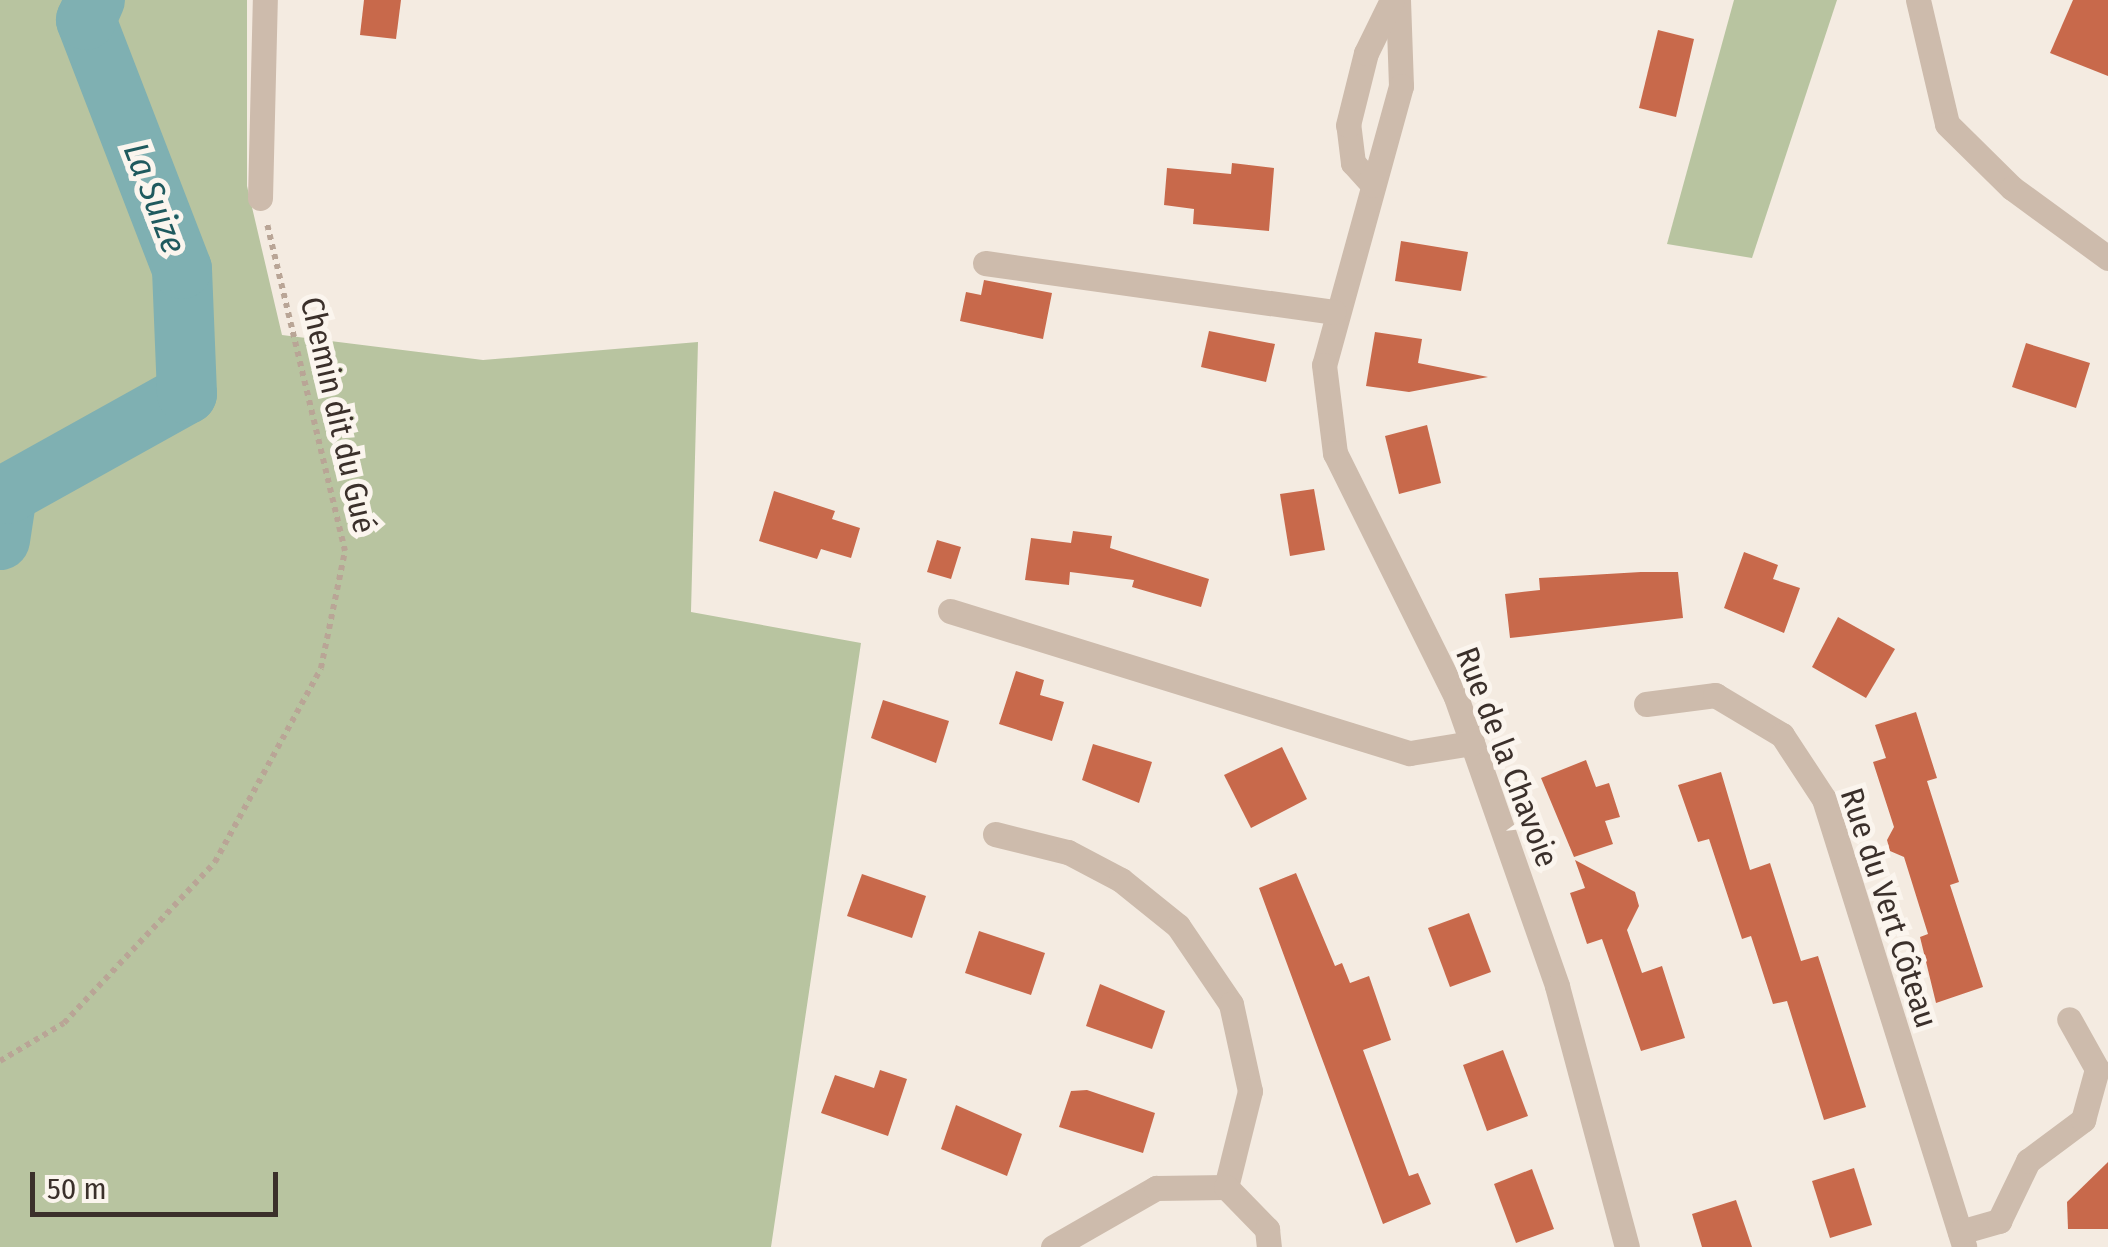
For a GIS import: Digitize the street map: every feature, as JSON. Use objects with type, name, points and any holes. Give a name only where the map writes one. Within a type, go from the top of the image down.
[{"type":"street","points":[[260,198],[266,0]]},
{"type":"street","name":"Rue de la Chavoie","points":[[1373,184],[1353,164],[1348,125],[1366,52],[1395,0]]},
{"type":"street","name":"Rue de la Chavoie","points":[[1395,0],[1401,86],[1334,312],[1324,365],[1334,453],[1472,743],[1557,986],[1627,1247]]},
{"type":"street","points":[[1918,0],[1947,124],[2012,188],[2108,258]]},
{"type":"street","points":[[985,263],[1334,312]]},
{"type":"street","points":[[950,611],[1410,753],[1472,743]]},
{"type":"street","name":"Rue du Vert Côteau","points":[[1646,704],[1714,695],[1782,735],[1824,799],[1962,1240]]},
{"type":"street","points":[[995,834],[1068,852],[1121,880],[1178,926],[1231,1004],[1250,1091],[1226,1187]]},
{"type":"street","points":[[1962,1240],[1999,1221],[2028,1161],[2083,1120],[2097,1069],[2069,1019]]},
{"type":"street","points":[[1053,1247],[1156,1188],[1226,1187],[1267,1229],[1269,1247]]},
{"type":"path","name":"Chemin dit du Gué","points":[[0,1062],[64,1023],[215,862],[321,668],[344,551],[260,198]]},
{"type":"green space","points":[[0,0],[247,0],[247,186],[282,335],[483,360],[698,342],[691,612],[861,643],[771,1247],[0,1247]]},
{"type":"green space","points":[[1734,0],[1837,0],[1752,258],[1667,244]]},
{"type":"building","points":[[364,0],[401,0],[396,39],[360,35]]},
{"type":"building","points":[[2073,0],[2108,0],[2108,76],[2050,53]]},
{"type":"building","points":[[1658,30],[1694,39],[1676,117],[1639,108]]},
{"type":"building","points":[[1232,163],[1274,168],[1269,231],[1193,224],[1194,209],[1164,205],[1167,168],[1231,174]]},
{"type":"building","points":[[1401,241],[1468,252],[1461,291],[1395,281]]},
{"type":"building","points":[[984,280],[1052,293],[1043,339],[960,321],[966,292],[981,295]]},
{"type":"building","points":[[1209,331],[1275,344],[1266,382],[1201,367]]},
{"type":"building","points":[[1375,332],[1422,339],[1418,363],[1488,377],[1409,392],[1366,386]]},
{"type":"building","points":[[2026,343],[2090,363],[2076,408],[2012,387]]},
{"type":"building","points":[[1427,425],[1441,483],[1399,494],[1385,436]]},
{"type":"building","points":[[1314,489],[1325,550],[1290,556],[1280,494]]},
{"type":"building","points":[[774,491],[835,511],[832,519],[860,528],[851,558],[821,549],[817,559],[759,541]]},
{"type":"building","points":[[1073,531],[1112,536],[1110,548],[1209,579],[1201,607],[1132,587],[1134,580],[1070,572],[1069,585],[1025,580],[1031,538],[1071,543]]},
{"type":"building","points":[[937,540],[961,547],[951,579],[927,572]]},
{"type":"building","points":[[1744,552],[1778,565],[1773,579],[1800,588],[1784,633],[1724,608]]},
{"type":"building","points":[[1678,572],[1683,618],[1510,638],[1505,594],[1540,590],[1539,578]]},
{"type":"building","points":[[1838,617],[1895,649],[1866,698],[1812,667]]},
{"type":"building","points":[[1016,671],[1044,680],[1040,695],[1064,702],[1052,741],[999,724]]},
{"type":"building","points":[[883,700],[949,721],[936,763],[871,738]]},
{"type":"building","points":[[1916,712],[1937,778],[1927,781],[1959,882],[1950,885],[1983,987],[1936,1003],[1920,937],[1928,934],[1904,857],[1890,851],[1887,840],[1894,827],[1873,762],[1886,758],[1875,725]]},
{"type":"building","points":[[1093,744],[1152,762],[1139,803],[1082,780]]},
{"type":"building","points":[[1282,747],[1307,799],[1251,828],[1224,775]]},
{"type":"building","points":[[1586,760],[1596,787],[1609,783],[1620,817],[1605,821],[1613,844],[1574,857],[1541,778]]},
{"type":"building","points":[[1721,772],[1750,870],[1770,863],[1801,961],[1818,956],[1866,1107],[1824,1120],[1787,1001],[1773,1004],[1751,936],[1742,939],[1709,839],[1698,842],[1678,785]]},
{"type":"building","points":[[1575,860],[1635,892],[1639,906],[1627,930],[1642,973],[1662,966],[1685,1038],[1641,1051],[1602,939],[1587,944],[1570,893],[1585,888]]},
{"type":"building","points":[[1296,873],[1335,966],[1342,963],[1350,983],[1369,976],[1391,1040],[1363,1050],[1409,1176],[1418,1173],[1431,1204],[1383,1224],[1259,888]]},
{"type":"building","points":[[862,874],[926,896],[912,938],[847,916]]},
{"type":"building","points":[[1469,913],[1491,972],[1450,987],[1428,928]]},
{"type":"building","points":[[979,931],[1045,953],[1031,995],[965,973]]},
{"type":"building","points":[[1100,984],[1165,1011],[1152,1049],[1086,1026]]},
{"type":"building","points":[[1503,1050],[1528,1116],[1487,1131],[1463,1065]]},
{"type":"building","points":[[880,1070],[907,1079],[888,1136],[821,1113],[835,1075],[874,1088]]},
{"type":"building","points":[[1087,1090],[1155,1113],[1143,1153],[1059,1127],[1071,1091]]},
{"type":"building","points":[[956,1105],[1022,1134],[1007,1176],[941,1149]]},
{"type":"building","points":[[2108,1162],[2108,1229],[2068,1229],[2067,1202]]},
{"type":"building","points":[[1854,1168],[1872,1225],[1830,1238],[1812,1181]]},
{"type":"building","points":[[1532,1169],[1554,1229],[1516,1243],[1494,1184]]},
{"type":"building","points":[[1736,1200],[1752,1247],[1702,1247],[1692,1214]]},
{"type":"waterway","name":"La Suize","points":[[0,540],[7,494],[187,394],[182,269],[86,20],[95,0]]}]
